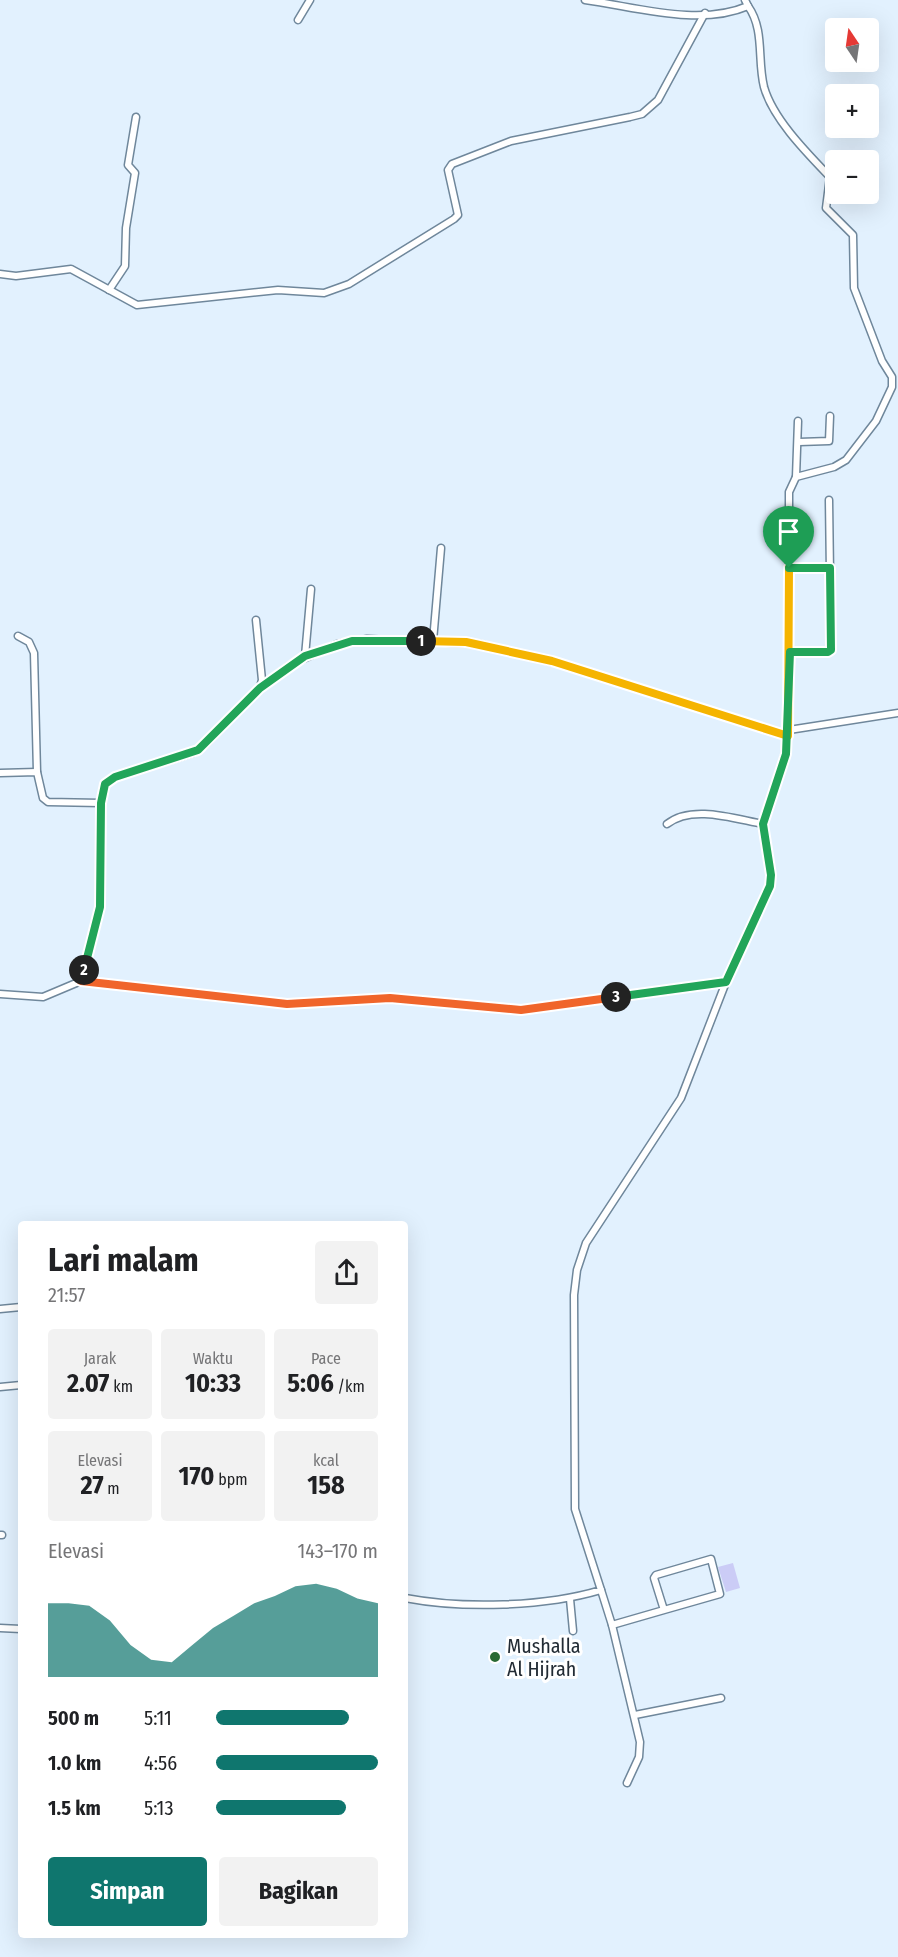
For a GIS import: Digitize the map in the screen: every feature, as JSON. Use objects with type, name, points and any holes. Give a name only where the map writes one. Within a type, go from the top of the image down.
[{"type":"street","points":[[298,21],[310,0]]},
{"type":"street","points":[[585,0],[673,14],[732,14],[747,3],[758,24],[762,76],[767,95],[797,141],[830,177],[826,208],[851,232],[854,288],[882,362],[892,377],[892,387],[876,421],[846,460],[834,467],[796,477]]},
{"type":"street","points":[[0,274],[16,276],[67,268],[137,304],[278,290],[324,293],[349,284],[458,215],[448,170],[452,165],[511,141],[630,117],[649,109],[658,100],[705,13]]},
{"type":"street","points":[[109,290],[125,266],[126,228],[135,173],[128,167],[128,162],[136,117]]},
{"type":"street","points":[[799,442],[829,441],[830,416]]},
{"type":"street","points":[[627,1783],[640,1751],[635,1715],[612,1625],[575,1509],[573,1295],[577,1270],[586,1243],[677,1104],[726,982],[772,881],[763,824],[782,769],[788,733],[790,652],[788,497],[796,477],[798,421]]},
{"type":"street","points":[[790,652],[830,651],[829,500]]},
{"type":"street","points":[[433,641],[441,548]]},
{"type":"street","points":[[789,568],[830,568]]},
{"type":"street","points":[[305,656],[311,589]]},
{"type":"street","points":[[256,620],[262,680],[260,688]]},
{"type":"street","points":[[18,636],[29,642],[34,653],[37,772],[45,801],[101,803]]},
{"type":"street","points":[[81,981],[100,907],[101,803],[105,784],[115,777],[201,748],[260,688],[305,656],[352,641],[473,643],[552,661],[788,733],[898,713]]},
{"type":"street","points":[[0,773],[37,772]]},
{"type":"street","points":[[667,824],[680,817],[696,814],[763,824]]},
{"type":"street","points":[[0,994],[44,997],[81,981],[287,1004],[390,998],[521,1010],[726,982]]},
{"type":"street","points":[[0,1309],[18,1307]]},
{"type":"street","points":[[0,1387],[18,1385]]},
{"type":"street","points":[[612,1625],[720,1594],[711,1559],[656,1575],[654,1578],[664,1610]]},
{"type":"street","points":[[408,1599],[426,1602],[515,1604],[570,1599],[601,1590]]},
{"type":"street","points":[[570,1599],[573,1631]]},
{"type":"street","points":[[0,1628],[18,1629]]},
{"type":"street","points":[[635,1715],[721,1698]]},
{"type":"shaded area","points":[[733,1563],[740,1588],[726,1592],[718,1567]]},
{"type":"place","name":"Mushalla Al Hijrah","points":[[495,1657]]},
{"type":"route","points":[[789,568],[830,568],[831,650],[828,652],[790,652],[789,730],[786,754],[763,824],[772,881],[726,982],[510,1010],[390,998],[287,1004],[81,981],[100,907],[101,803],[105,784],[115,777],[198,750],[260,688],[305,656],[337,644],[367,639],[454,641],[480,644],[576,668],[788,736],[789,568]]}]
